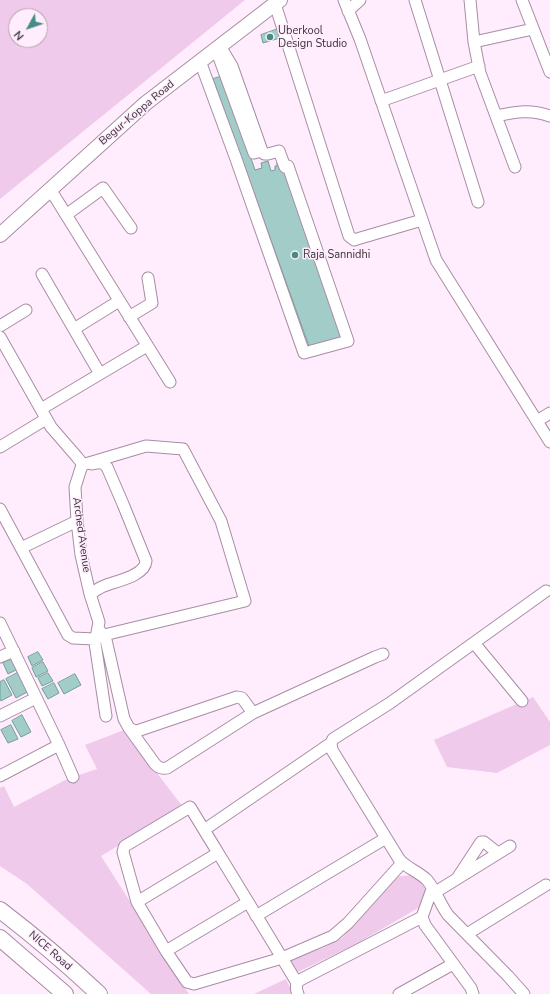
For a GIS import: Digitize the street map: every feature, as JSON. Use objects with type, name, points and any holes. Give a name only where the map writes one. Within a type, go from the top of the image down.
[{"type":"highway","name":"NICE Road","points":[[0,910],[56,955],[99,994]]},
{"type":"highway","name":"NICE Road","points":[[0,938],[64,994]]},
{"type":"main road","name":"Begur-Koppa Road","points":[[0,234],[146,103],[278,2]]},
{"type":"street","points":[[344,0],[360,39],[436,260],[550,442]]},
{"type":"street","points":[[348,11],[360,0]]},
{"type":"street","points":[[416,0],[478,202]]},
{"type":"street","points":[[470,0],[474,42],[479,66],[515,167]]},
{"type":"street","points":[[522,0],[550,72]]},
{"type":"street","points":[[278,2],[349,236],[354,240],[422,220]]},
{"type":"street","points":[[474,42],[533,29]]},
{"type":"street","points":[[200,61],[304,353],[348,342],[288,166],[285,166],[279,151],[264,154],[262,151],[232,66],[218,48]]},
{"type":"street","points":[[381,101],[479,66]]},
{"type":"street","points":[[496,116],[519,112],[540,113],[550,116]]},
{"type":"street","points":[[66,215],[103,188],[131,228]]},
{"type":"street","points":[[50,189],[170,382]]},
{"type":"street","points":[[42,274],[100,374]]},
{"type":"street","points":[[129,317],[152,303],[148,278]]},
{"type":"street","points":[[74,329],[119,301]]},
{"type":"street","points":[[0,326],[26,310]]},
{"type":"street","points":[[0,337],[51,427],[82,465]]},
{"type":"street","points":[[41,409],[147,346]]},
{"type":"street","points":[[537,421],[550,413]]},
{"type":"street","points":[[0,447],[46,419]]},
{"type":"street","points":[[0,509],[68,635],[73,638],[99,634],[245,601],[221,521],[183,449],[146,446],[82,465]]},
{"type":"street","points":[[82,465],[102,463],[107,467],[146,561],[144,568],[137,574],[104,586],[90,594]]},
{"type":"street","name":"Arched Avenue","points":[[82,465],[74,487],[81,555],[90,594],[99,622],[99,634],[106,640],[124,719],[129,728],[158,768],[162,769],[167,768],[253,713]]},
{"type":"street","points":[[21,548],[77,521]]},
{"type":"street","points":[[548,589],[548,600],[550,602]]},
{"type":"street","points":[[204,830],[331,743],[333,739],[390,703],[548,589]]},
{"type":"street","points":[[0,623],[73,777]]},
{"type":"street","points":[[99,634],[95,643],[106,716]]},
{"type":"street","points":[[474,643],[522,701]]},
{"type":"street","points":[[0,657],[14,651]]},
{"type":"street","points":[[129,728],[137,732],[237,697],[242,698],[253,713],[383,654]]},
{"type":"street","points":[[0,716],[36,698]]},
{"type":"street","points":[[331,743],[332,750],[402,863],[429,882],[444,910],[524,994]]},
{"type":"street","points":[[0,776],[59,745]]},
{"type":"street","points":[[298,988],[282,958],[190,807],[125,846],[123,852],[137,902],[166,951],[187,982],[194,984],[282,958],[333,936],[348,923],[402,863]]},
{"type":"street","points":[[256,916],[386,838]]},
{"type":"street","points":[[457,879],[481,842],[487,843],[498,853]]},
{"type":"street","points":[[298,988],[300,980],[422,918],[433,891],[457,879],[510,846]]},
{"type":"street","points":[[137,902],[218,852]]},
{"type":"street","points":[[467,934],[546,886]]},
{"type":"street","points":[[166,951],[248,902]]},
{"type":"street","points":[[422,918],[425,926],[471,988],[473,994]]},
{"type":"street","points":[[399,994],[453,964]]},
{"type":"shaded area","points":[[0,0],[245,0],[0,199]]},
{"type":"shaded area","points":[[533,697],[550,722],[550,745],[497,773],[447,767],[434,740]]},
{"type":"shaded area","points":[[124,730],[183,807],[101,856],[189,994],[151,994],[27,884],[0,866],[0,788],[4,786],[14,807],[67,779],[97,769],[85,745]]},
{"type":"shaded area","points":[[414,875],[422,880],[426,892],[420,907],[356,944],[296,973],[289,960],[323,948],[342,938],[393,877]]},
{"type":"shaded area","points":[[286,979],[293,994],[254,994]]},
{"type":"building","name":"Uberkool Design Studio","points":[[278,29],[280,38],[263,43],[261,35]]},
{"type":"building","name":"Raja Sannidhi","points":[[223,76],[255,170],[262,168],[261,163],[268,161],[271,171],[275,170],[277,162],[283,164],[342,340],[310,349],[213,79]]},
{"type":"building","points":[[38,652],[43,660],[32,666],[28,657]]},
{"type":"building","points":[[12,659],[18,669],[8,674],[3,663]]},
{"type":"building","points":[[43,662],[48,671],[36,677],[32,668]]},
{"type":"building","points":[[19,672],[29,691],[16,698],[6,679]]},
{"type":"building","points":[[48,673],[53,681],[42,686],[38,678]]},
{"type":"building","points":[[75,674],[81,685],[64,694],[58,683]]},
{"type":"building","points":[[4,680],[12,695],[1,701],[0,682]]},
{"type":"building","points":[[54,683],[59,693],[48,699],[42,689]]},
{"type":"building","points":[[22,715],[31,732],[21,737],[12,721]]},
{"type":"building","points":[[11,725],[18,739],[8,743],[1,730]]},
{"type":"place","name":"Uberkool Design Studio","points":[[270,37]]},
{"type":"place","name":"Raja Sannidhi","points":[[295,255]]}]
